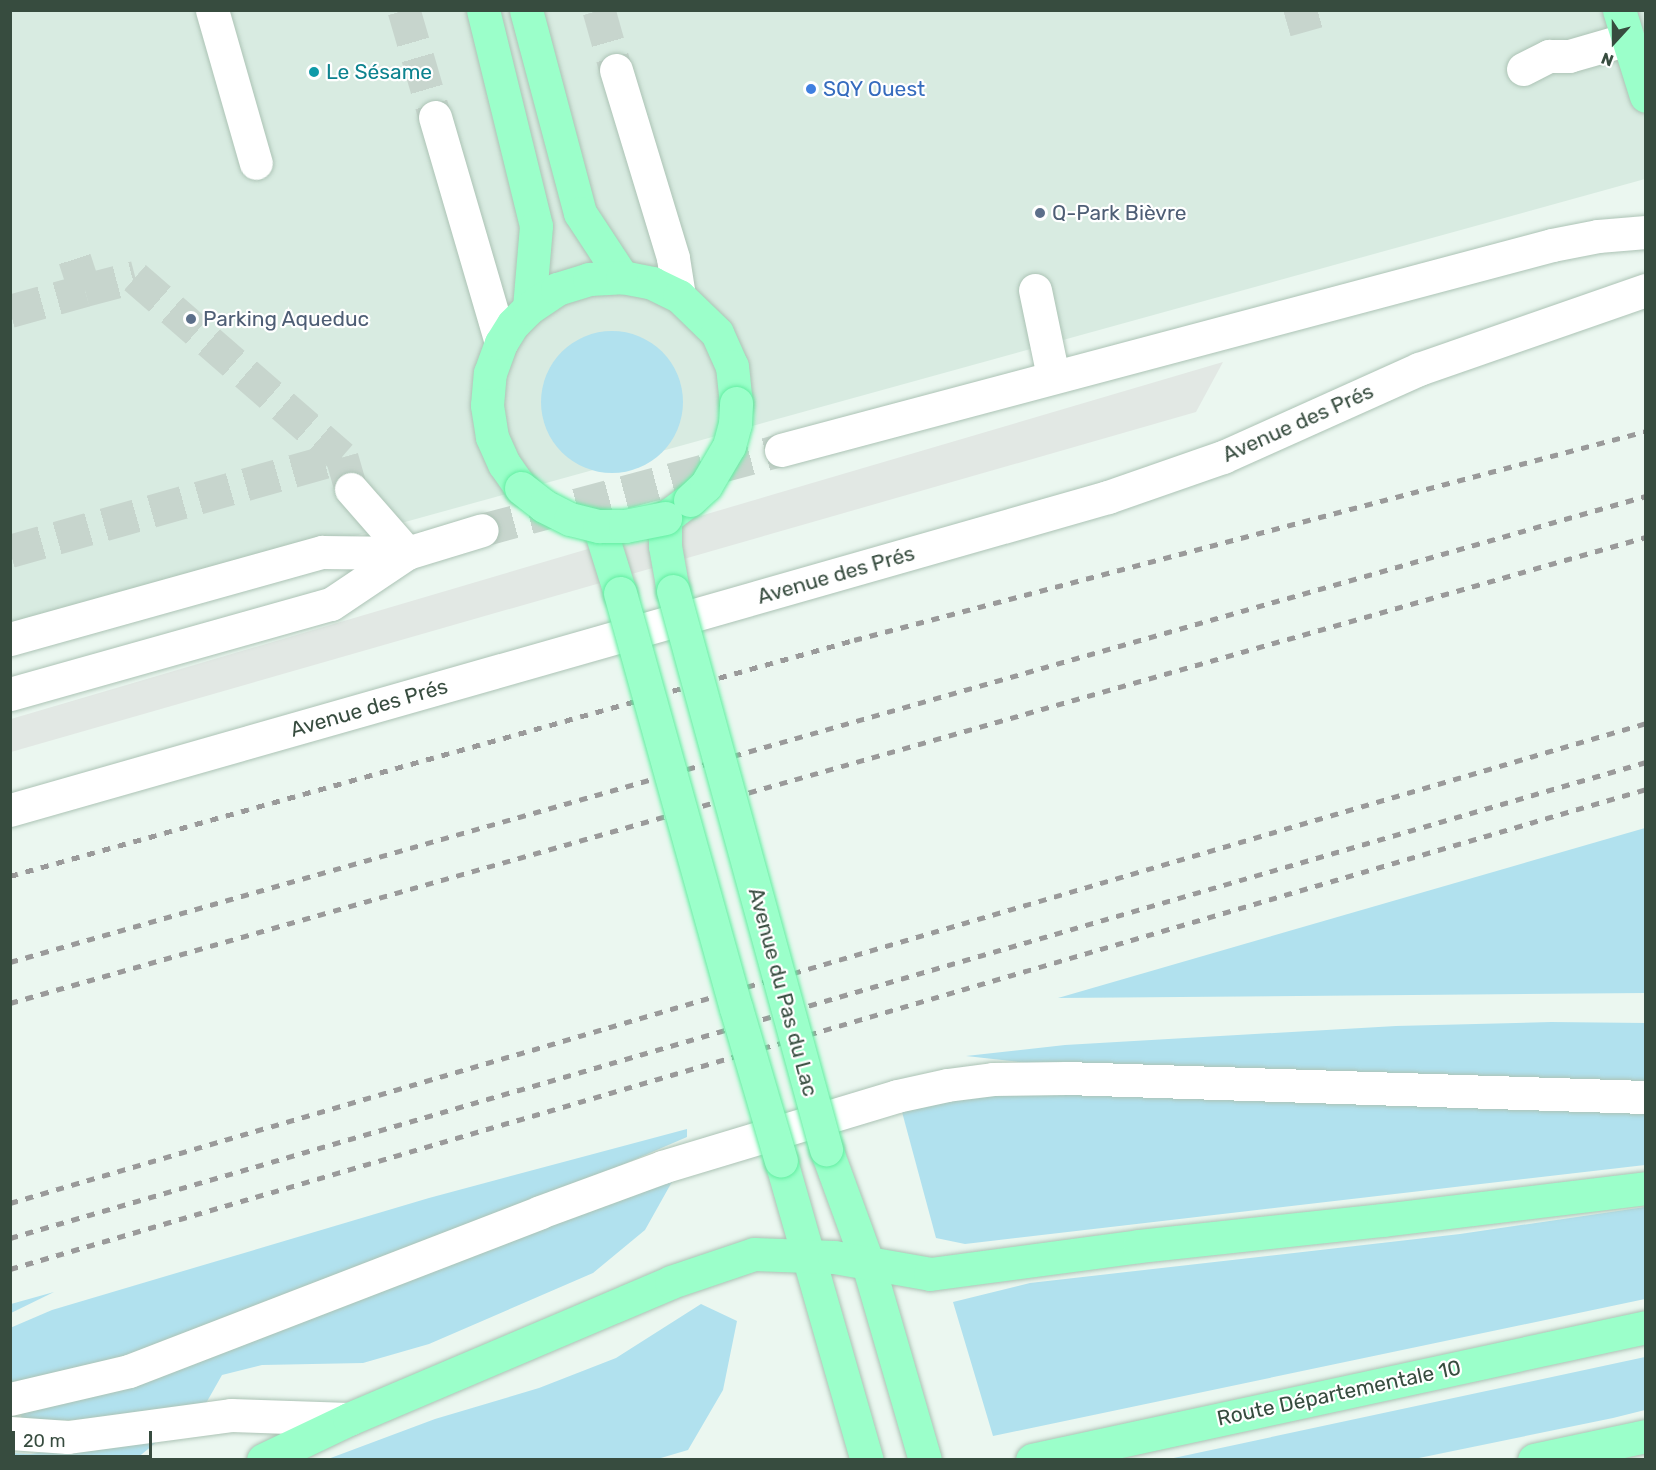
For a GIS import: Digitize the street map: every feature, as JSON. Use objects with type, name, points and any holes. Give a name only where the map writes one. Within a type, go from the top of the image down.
[{"type":"main road","points":[[483,10],[536,226],[529,308]]},
{"type":"main road","points":[[526,10],[580,213],[622,277]]},
{"type":"main road","points":[[1624,25],[1646,96]]},
{"type":"main road","points":[[622,277],[652,283],[679,296],[717,333],[732,366],[735,424],[719,466],[706,485],[664,518],[625,526],[599,526],[570,519],[544,506],[521,488],[497,448],[487,405],[490,373],[501,343],[513,324],[529,308],[557,289],[589,279],[622,277]]},
{"type":"main road","name":"Avenue du Pas du Lac","points":[[664,518],[665,546],[673,591],[826,1149],[868,1264],[925,1460]]},
{"type":"main road","points":[[599,526],[629,621],[736,1008],[867,1460]]},
{"type":"main road","points":[[263,1460],[349,1419],[671,1282],[754,1254],[807,1255],[930,1274],[1139,1246],[1383,1221],[1646,1188]]},
{"type":"main road","name":"Route Départementale 10","points":[[1032,1460],[1646,1327]]},
{"type":"main road","points":[[1534,1460],[1646,1436]]},
{"type":"street","points":[[212,10],[256,163]]},
{"type":"street","points":[[1522,69],[1549,56],[1569,56],[1624,25]]},
{"type":"street","points":[[616,70],[673,258],[679,296]]},
{"type":"street","points":[[435,117],[501,343]]},
{"type":"street","points":[[781,450],[1552,245],[1598,236],[1646,232]]},
{"type":"street","points":[[1035,290],[1053,376]]},
{"type":"street","name":"Avenue des Prés","points":[[10,810],[1108,497],[1222,457],[1419,369],[1646,290]]},
{"type":"street","points":[[351,489],[407,553]]},
{"type":"street","points":[[10,694],[331,604],[407,553],[482,530]]},
{"type":"street","points":[[10,639],[322,552],[407,553]]},
{"type":"street","points":[[10,1399],[129,1371],[662,1167],[897,1096],[947,1085],[993,1079],[1066,1078],[1646,1096]]},
{"type":"street","points":[[10,1433],[68,1437],[231,1415],[349,1419]]},
{"type":"shaded area","points":[[11,11],[1645,11],[1645,179],[11,631]]},
{"type":"shaded area","points":[[612,331],[639,337],[662,352],[677,375],[683,402],[677,429],[662,452],[639,467],[612,473],[585,467],[562,452],[547,429],[541,402],[547,375],[562,352],[585,337]]},
{"type":"shaded area","points":[[1223,362],[1196,412],[11,752],[11,719]]},
{"type":"shaded area","points":[[1645,828],[1645,993],[1058,998]]},
{"type":"shaded area","points":[[1551,1022],[1646,1023],[1645,1084],[1046,1065],[966,1056],[1065,1045],[1396,1026]]},
{"type":"shaded area","points":[[1038,1092],[1645,1113],[1645,1165],[965,1244],[936,1238],[902,1112],[957,1098]]},
{"type":"shaded area","points":[[687,1129],[687,1137],[601,1174],[203,1334],[11,1387],[10,1328],[52,1310],[429,1198]]},
{"type":"shaded area","points":[[673,1180],[645,1230],[593,1273],[429,1344],[363,1363],[262,1365],[222,1375],[205,1405],[136,1417],[26,1422],[21,1417],[22,1412],[414,1275]]},
{"type":"shaded area","points":[[1645,1207],[1645,1299],[993,1436],[953,1302],[1030,1283],[1460,1234]]},
{"type":"shaded area","points":[[54,1292],[11,1313],[11,1304]]},
{"type":"shaded area","points":[[701,1304],[737,1321],[723,1390],[688,1450],[654,1460],[328,1459],[435,1419],[539,1388],[616,1358]]},
{"type":"shaded area","points":[[1645,1357],[1645,1410],[1613,1418],[1414,1459],[1169,1459]]},
{"type":"shaded area","points":[[119,1439],[159,1440],[136,1459],[11,1459],[10,1453],[31,1454]]},
{"type":"tunnel","points":[[404,10],[435,117]]},
{"type":"tunnel","points":[[599,10],[616,70]]},
{"type":"tunnel","points":[[1286,20],[1322,10]]},
{"type":"tunnel","points":[[10,311],[85,290],[70,244]]},
{"type":"tunnel","points":[[85,290],[135,277],[342,457]]},
{"type":"tunnel","points":[[482,530],[781,450]]},
{"type":"tunnel","points":[[10,551],[342,457],[351,489]]},
{"type":"railway","points":[[10,876],[854,640],[1646,431]]},
{"type":"railway","points":[[10,962],[1646,496]]},
{"type":"railway","points":[[10,1003],[1646,537]]},
{"type":"railway","points":[[10,1203],[1646,723]]},
{"type":"railway","points":[[10,1238],[1646,762]]},
{"type":"railway","points":[[10,1269],[1646,789]]},
{"type":"place","name":"Le Sésame","points":[[314,72]]},
{"type":"place","name":"SQY Ouest","points":[[811,89]]},
{"type":"place","name":"Q-Park Bièvre","points":[[1040,213]]},
{"type":"place","name":"Parking Aqueduc","points":[[191,319]]}]
